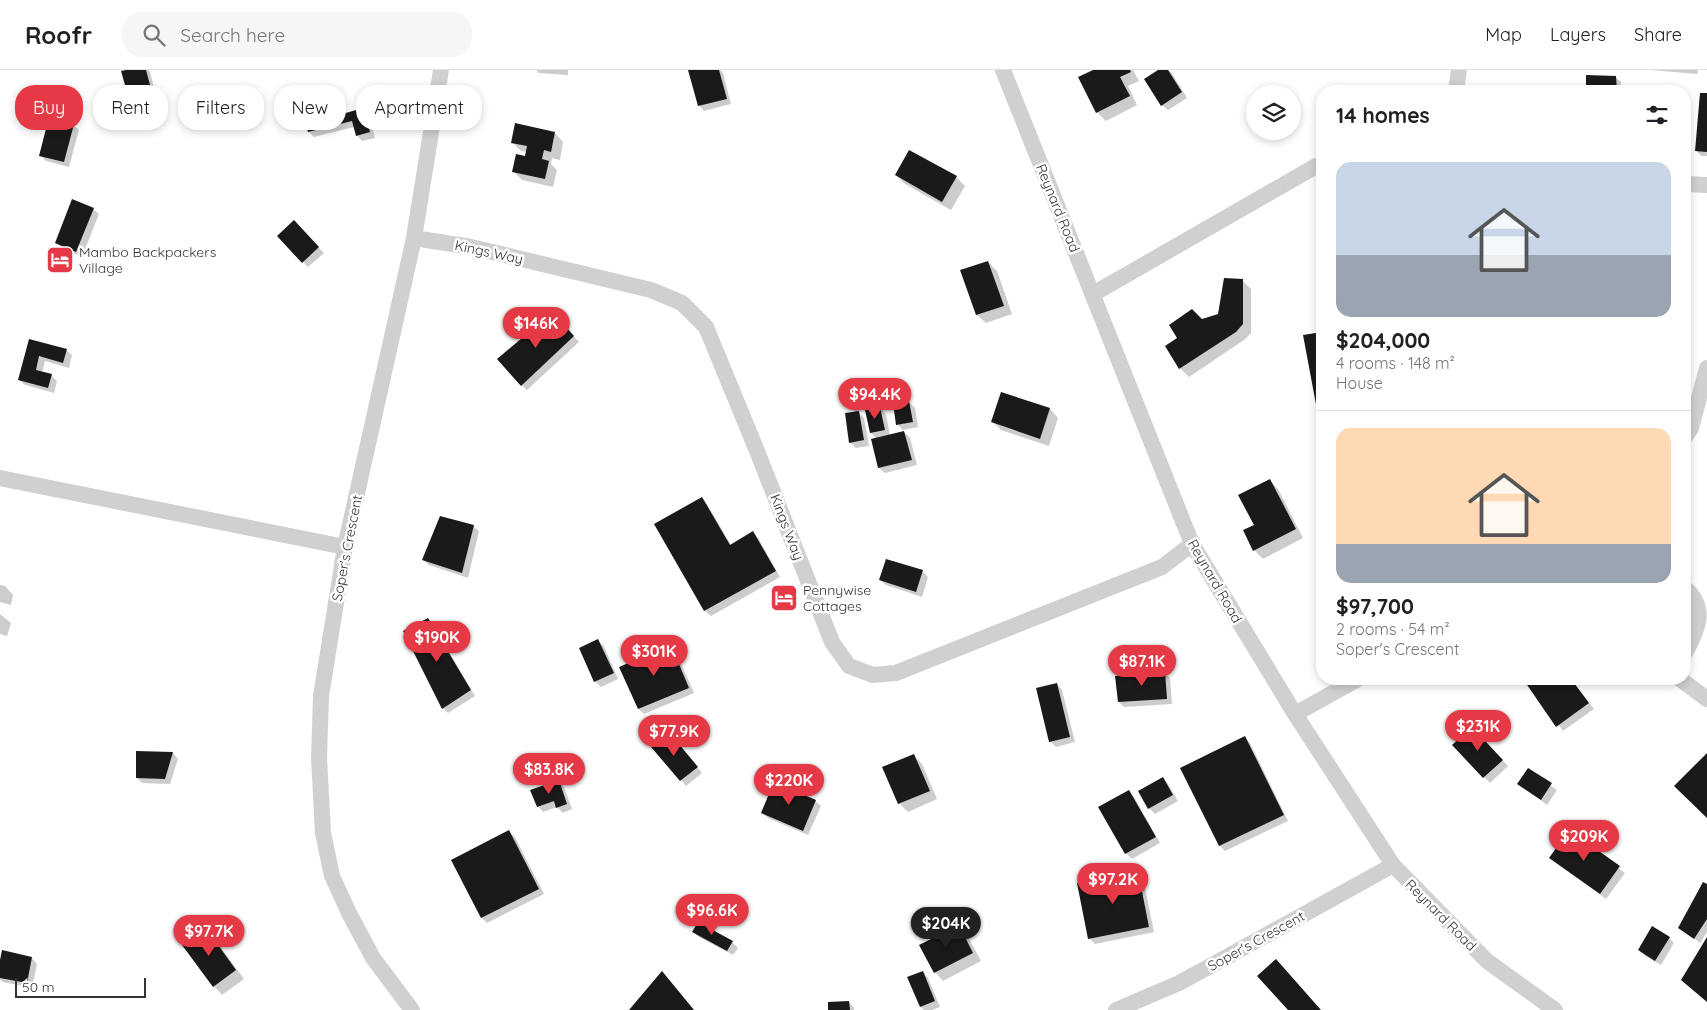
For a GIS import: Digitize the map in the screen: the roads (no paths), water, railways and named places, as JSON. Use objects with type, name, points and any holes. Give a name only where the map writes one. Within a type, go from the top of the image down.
[{"type":"street","name":"Soper's Crescent","points":[[412,1010],[373,958],[332,876],[323,833],[319,758],[321,696],[345,547],[414,238],[441,70]]},
{"type":"street","name":"Reynard Road","points":[[1003,70],[1192,544],[1295,714],[1392,865],[1487,961],[1555,1010]]},
{"type":"street","points":[[1457,85],[1459,70]]},
{"type":"street","points":[[1093,294],[1316,167]]},
{"type":"street","points":[[1691,185],[1707,186]]},
{"type":"street","name":"Kings Way","points":[[414,238],[471,247],[651,290],[682,303],[706,327],[832,642],[849,666],[873,675],[896,673],[1162,567],[1192,544]]},
{"type":"street","points":[[1691,428],[1707,368]]},
{"type":"street","points":[[0,478],[345,547]]},
{"type":"street","points":[[1691,591],[1703,605],[1705,618],[1691,642]]},
{"type":"street","points":[[1295,714],[1347,685]]},
{"type":"street","points":[[1688,685],[1707,699]]},
{"type":"street","name":"Soper's Crescent","points":[[1116,1010],[1179,983],[1392,865]]},
{"type":"place","name":"Mambo Backpackers Village","points":[[60,260]]},
{"type":"place","name":"Pennywise Cottages","points":[[784,598]]}]
